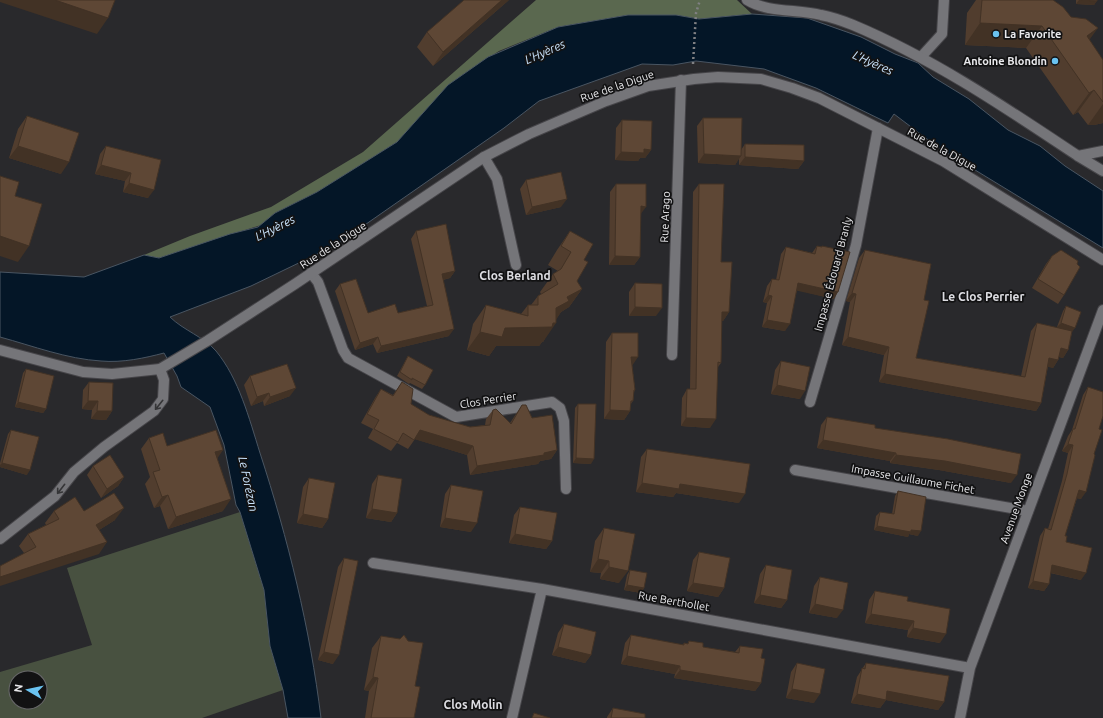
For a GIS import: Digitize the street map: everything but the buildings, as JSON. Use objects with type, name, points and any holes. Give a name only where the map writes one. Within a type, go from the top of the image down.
[{"type":"street","points":[[747,0],[770,8],[821,15],[852,25],[921,57],[994,100],[1103,171]]},
{"type":"street","points":[[921,57],[942,34],[944,0]]},
{"type":"street","name":"Rue de la Digue","points":[[164,367],[207,341],[311,273],[484,157],[529,134],[606,101],[648,86],[681,80],[718,77],[761,79],[819,98],[943,161],[1103,260]]},
{"type":"street","name":"Rue Arago","points":[[672,355],[681,80]]},
{"type":"street","name":"Impasse Édouard Branly","points":[[810,402],[856,245],[878,128]]},
{"type":"street","points":[[1078,156],[1103,151]]},
{"type":"street","points":[[484,157],[497,179],[516,265]]},
{"type":"street","name":"Clos Perrier","points":[[311,273],[318,282],[343,350],[348,358],[456,417],[552,402],[560,408],[566,434],[566,489]]},
{"type":"street","name":"Avenue Monge","points":[[960,718],[970,668],[1103,310]]},
{"type":"street","points":[[0,350],[83,372],[112,374],[164,367],[163,399],[154,411],[98,452],[74,472],[55,496],[0,539]]},
{"type":"street","name":"Impasse Guillaume Fichet","points":[[795,470],[1028,511]]},
{"type":"street","name":"Rue Berthollet","points":[[373,564],[542,589],[970,668]]},
{"type":"street","points":[[512,718],[542,589]]},
{"type":"path","points":[[693,68],[696,13],[700,0]]},
{"type":"green space","points":[[536,0],[737,0],[752,14],[699,19],[676,15],[628,15],[558,27],[499,51],[461,76],[397,142],[317,192],[275,213],[261,225],[159,258],[144,255],[190,236],[271,207],[363,152]]},
{"type":"green space","points":[[240,512],[264,590],[270,646],[283,690],[202,718],[0,718],[0,672],[92,645],[67,568]]},
{"type":"water","points":[[752,14],[807,18],[861,37],[895,54],[918,63],[933,77],[969,99],[1008,130],[1040,146],[1065,166],[1103,191],[1103,248],[939,148],[894,114],[888,123],[816,88],[764,69],[696,61],[673,65],[642,64],[539,101],[504,128],[336,245],[251,286],[170,317],[211,346],[224,362],[231,374],[252,426],[280,518],[297,584],[311,651],[321,718],[288,718],[283,690],[270,646],[264,590],[240,512],[236,505],[224,445],[210,407],[181,387],[177,376],[164,353],[125,361],[88,360],[50,352],[0,337],[0,272],[84,277],[144,255],[159,258],[230,234],[258,227],[275,213],[317,192],[397,142],[448,85],[488,57],[558,27],[628,15],[676,15],[699,19]]},
{"type":"place","name":"La Favorite","points":[[996,34]]},
{"type":"place","name":"Antoine Blondin","points":[[1055,61]]},
{"type":"district","name":"Clos Berland","points":[[515,276]]},
{"type":"district","name":"Le Clos Perrier","points":[[983,297]]},
{"type":"district","name":"Clos Molin","points":[[473,705]]},
{"type":"water label","name":"L'Hyères","points":[[545,52]]},
{"type":"water label","name":"L'Hyères","points":[[873,63]]},
{"type":"water label","name":"L'Hyères","points":[[275,228]]},
{"type":"water label","name":"Le Forézan","points":[[248,484]]}]
